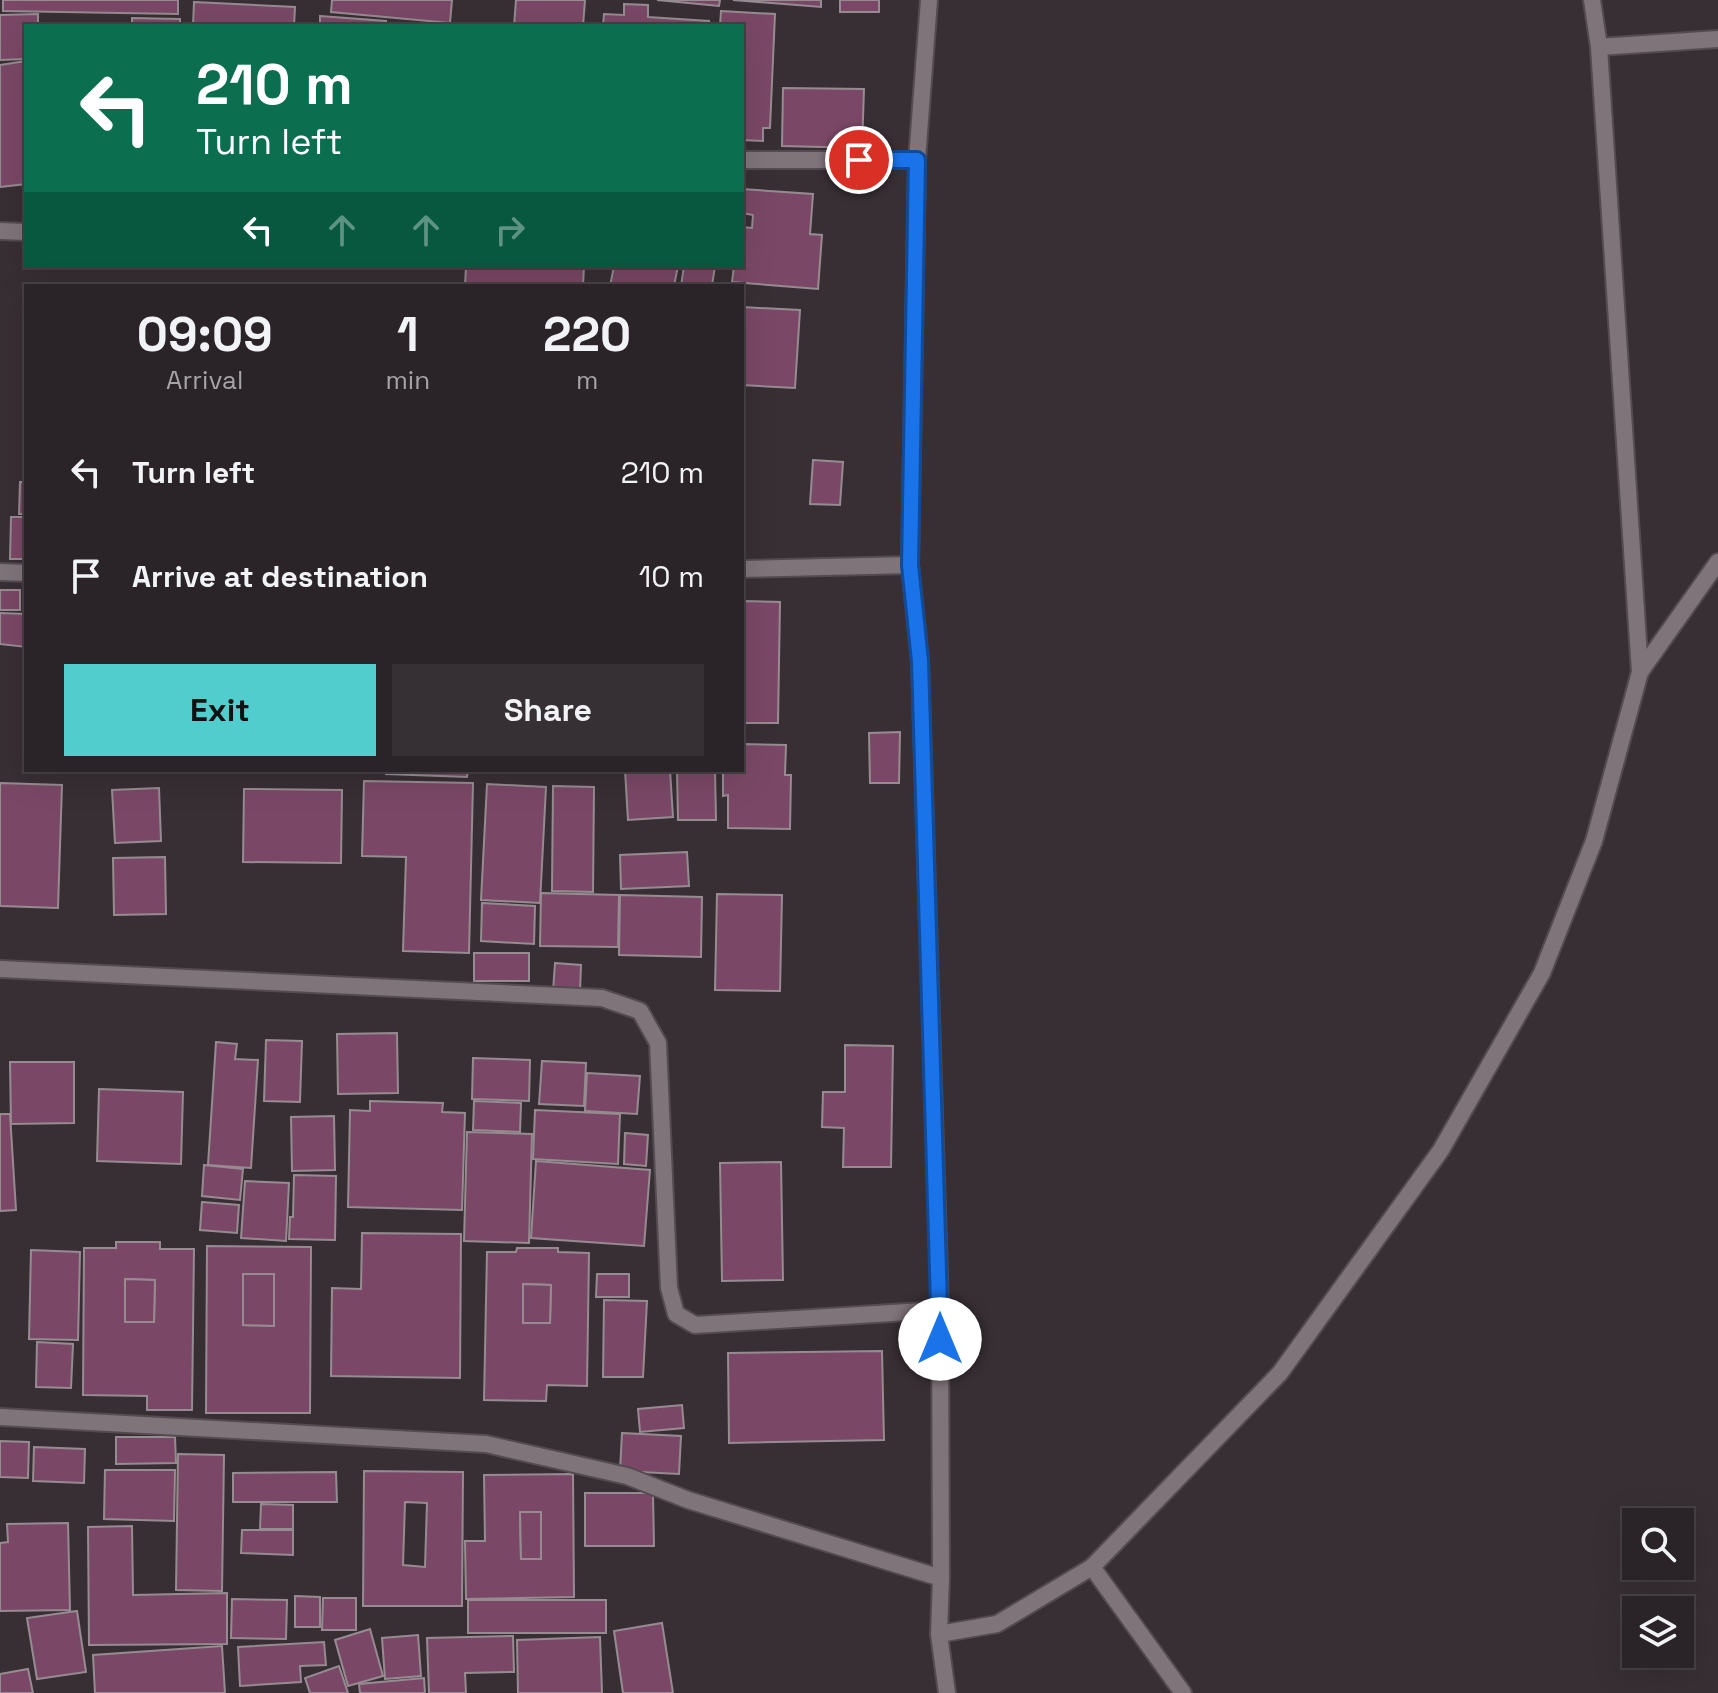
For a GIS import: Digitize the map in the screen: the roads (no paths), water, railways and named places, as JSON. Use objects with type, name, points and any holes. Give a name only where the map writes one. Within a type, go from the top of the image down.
[{"type":"street","points":[[929,0],[917,160],[910,565],[920,661],[940,1310],[939,1634],[947,1693]]},
{"type":"street","points":[[939,1634],[997,1624],[1092,1567],[1280,1373],[1441,1150],[1542,973],[1594,841],[1640,672],[1599,47],[1592,0]]},
{"type":"street","points":[[1599,47],[1718,39]]},
{"type":"street","points":[[744,160],[917,160]]},
{"type":"street","points":[[0,231],[24,232]]},
{"type":"street","points":[[1640,672],[1718,562]]},
{"type":"street","points":[[744,569],[910,565]]},
{"type":"street","points":[[0,572],[24,573]]},
{"type":"street","points":[[0,969],[602,998],[640,1011],[658,1043],[669,1288],[676,1314],[695,1325],[940,1310]]},
{"type":"street","points":[[0,1417],[486,1444],[627,1476],[688,1500],[941,1578]]},
{"type":"street","points":[[1092,1567],[1183,1693]]}]
